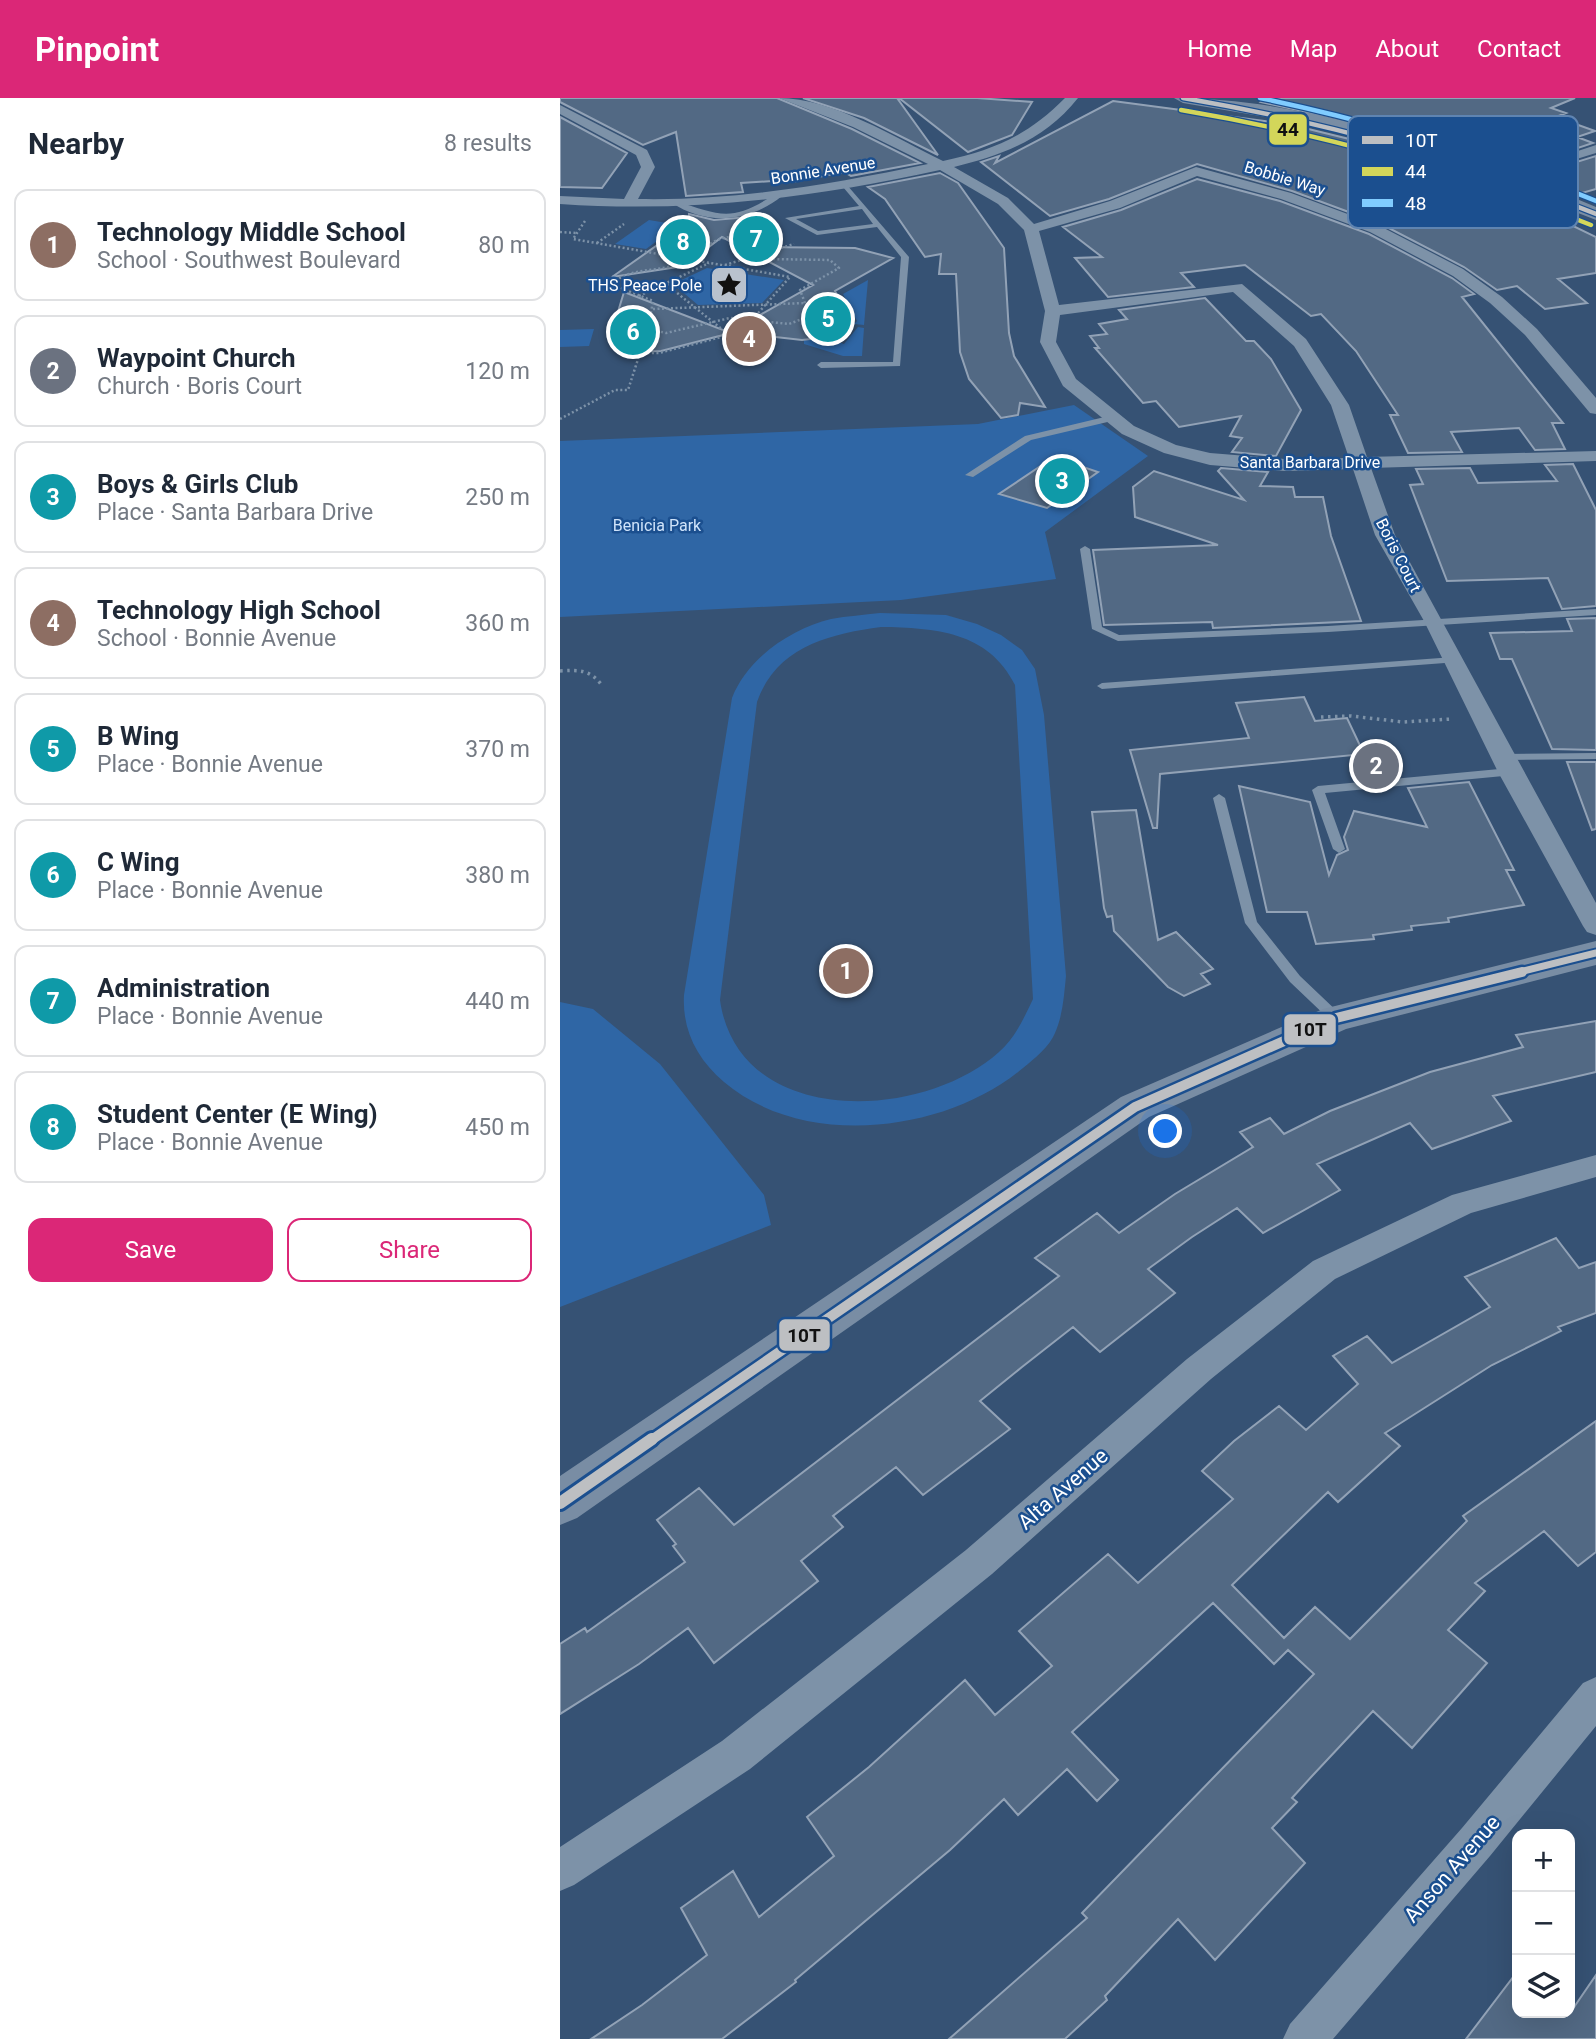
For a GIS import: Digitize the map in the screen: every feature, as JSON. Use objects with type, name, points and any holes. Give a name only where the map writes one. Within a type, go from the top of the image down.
[{"type":"street","name":"Santa Barbara Drive","points":[[785,98],[858,124],[942,166],[1003,201],[1031,229],[1053,311],[1048,342],[1069,382],[1128,430],[1170,449],[1210,459],[1275,464],[1596,456]]},
{"type":"street","name":"Bonnie Avenue","points":[[560,200],[676,204],[778,196],[847,187],[942,166],[1015,142],[1038,130],[1072,98]]},
{"type":"street","points":[[1183,98],[1348,129]]},
{"type":"street","points":[[560,109],[642,153],[648,167],[628,204]]},
{"type":"street","points":[[1578,155],[1596,149]]},
{"type":"street","name":"Bobbie Way","points":[[1031,229],[1094,214],[1145,195],[1196,171],[1294,198],[1348,219]]},
{"type":"street","points":[[1578,206],[1596,214]]},
{"type":"street","name":"Bobbie Way","points":[[1370,228],[1406,242],[1484,291],[1531,331],[1596,410]]},
{"type":"street","name":"Boris Court","points":[[1053,311],[1236,287],[1300,343],[1340,405],[1385,535],[1434,621],[1506,765],[1596,926]]},
{"type":"street","points":[[560,1503],[1135,1107],[1336,1017],[1596,953]]},
{"type":"street","name":"Alta Avenue","points":[[560,1871],[736,1755],[979,1562],[1199,1369],[1324,1270],[1463,1203],[1596,1166]]},
{"type":"street","name":"Anson Avenue","points":[[1305,2039],[1476,1842],[1596,1696]]},
{"type":"lane","points":[[821,365],[897,364],[905,257],[847,187]]},
{"type":"lane","points":[[864,207],[789,218],[817,233],[879,225]]},
{"type":"lane","points":[[970,475],[1028,438],[1113,418]]},
{"type":"lane","points":[[1085,549],[1097,629],[1118,638],[1328,629],[1596,612]]},
{"type":"lane","points":[[1102,686],[1454,660]]},
{"type":"lane","points":[[1339,849],[1318,790],[1596,756]]},
{"type":"lane","points":[[1219,798],[1251,923],[1295,979],[1336,1017]]},
{"type":"path","points":[[587,217],[573,239],[790,277],[752,320]]},
{"type":"path","points":[[714,230],[753,256]]},
{"type":"path","points":[[560,232],[577,233]]},
{"type":"path","points":[[718,237],[724,237],[760,254],[769,258],[830,260],[839,268],[800,290],[810,316],[789,324],[730,318],[666,333],[648,329],[653,301],[611,284],[619,275],[680,264],[718,237]]},
{"type":"path","points":[[724,265],[795,244],[784,239]]},
{"type":"path","points":[[639,296],[710,263]]},
{"type":"path","points":[[560,419],[615,390],[628,390],[640,353],[659,352],[729,335],[666,284]]},
{"type":"path","points":[[653,309],[805,303]]},
{"type":"path","points":[[560,671],[579,670],[593,674],[601,684]]},
{"type":"path","points":[[1321,718],[1351,716],[1403,722],[1460,718]]},
{"type":"green space","points":[[649,220],[679,225],[646,249],[615,244]]},
{"type":"green space","points":[[707,268],[784,280],[762,303],[698,305],[673,284]]},
{"type":"green space","points":[[868,280],[864,325],[854,324],[857,321],[843,294]]},
{"type":"green space","points":[[858,327],[864,328],[862,356],[843,356],[804,344],[804,340],[825,337],[844,344]]},
{"type":"green space","points":[[594,329],[589,346],[560,347],[560,330]]},
{"type":"green space","name":"Benicia Park","points":[[1074,405],[1148,456],[1045,532],[1056,579],[901,600],[560,617],[560,441],[978,424]]},
{"type":"green space","points":[[880,613],[946,615],[977,624],[1001,635],[1022,650],[1035,669],[1044,715],[1066,976],[1061,1012],[1053,1038],[1032,1061],[991,1090],[955,1107],[916,1119],[875,1125],[833,1125],[794,1118],[757,1104],[724,1082],[706,1064],[693,1043],[686,1020],[684,995],[732,698],[739,684],[759,659],[800,630],[831,619]],"holes":[[[881,627],[940,632],[975,643],[1004,667],[1015,685],[1033,999],[1019,1027],[1005,1046],[965,1075],[925,1091],[881,1100],[837,1100],[796,1091],[760,1072],[734,1042],[720,1000],[757,702],[777,668],[807,646],[842,634]]]},
{"type":"green space","points":[[560,1002],[593,1009],[660,1064],[764,1195],[771,1225],[560,1307]]},
{"type":"building","points":[[560,98],[777,98],[852,129],[920,163],[851,176],[844,172],[792,182],[741,183],[743,192],[686,196],[676,132],[643,145],[560,102]]},
{"type":"building","points":[[803,98],[897,98],[938,155],[864,118]]},
{"type":"building","points":[[899,98],[977,98],[1032,102],[1012,135],[968,152]]},
{"type":"building","points":[[1267,98],[1575,98],[1551,108],[1566,113],[1558,116],[1348,116],[1348,121],[1261,102]]},
{"type":"building","points":[[1113,101],[1288,124],[1348,139],[1348,212],[1292,191],[1197,164],[1109,199],[1050,216],[981,162],[999,156],[995,163]]},
{"type":"building","points":[[560,117],[627,153],[602,188],[560,187]]},
{"type":"building","points":[[1578,125],[1595,131],[1578,137]]},
{"type":"building","points":[[1578,137],[1593,143],[1578,148]]},
{"type":"building","points":[[1596,156],[1596,189],[1578,194],[1578,162]]},
{"type":"building","points":[[940,173],[958,183],[1004,248],[1009,333],[1014,356],[1045,407],[1020,403],[1018,415],[1001,418],[969,379],[960,352],[956,274],[939,274],[941,254],[925,257],[885,199],[868,187]]},
{"type":"building","points":[[1197,179],[1280,201],[1369,234],[1452,278],[1474,294],[1462,297],[1563,423],[1552,423],[1565,449],[1535,450],[1519,428],[1451,432],[1462,452],[1408,453],[1390,415],[1398,415],[1356,351],[1321,314],[1311,316],[1245,265],[1181,273],[1194,287],[1108,297],[1075,258],[1102,257],[1063,227],[1121,210]]},
{"type":"building","points":[[689,214],[714,220],[748,217],[755,247],[855,248],[893,258],[835,291],[849,321],[836,336],[802,340],[730,332],[813,285],[722,237],[684,266],[612,277],[690,222]]},
{"type":"building","points":[[1389,228],[1577,228],[1596,237],[1596,273],[1558,279],[1587,303],[1545,309],[1517,286],[1497,290],[1464,267]]},
{"type":"building","points":[[624,292],[731,333],[661,351],[624,352],[610,338]]},
{"type":"building","points":[[1205,298],[1246,341],[1254,341],[1271,359],[1301,410],[1276,456],[1232,452],[1242,438],[1230,436],[1241,416],[1179,427],[1156,401],[1143,403],[1095,348],[1099,348],[1090,336],[1107,334],[1099,324],[1127,319],[1119,310]]},
{"type":"building","points":[[1054,457],[1098,472],[1047,508],[999,494]]},
{"type":"building","points":[[1573,464],[1596,510],[1596,606],[1562,609],[1548,578],[1447,581],[1410,485],[1423,484],[1416,469],[1470,468],[1478,483],[1557,481],[1545,465]]},
{"type":"building","points":[[1221,468],[1268,472],[1260,486],[1293,487],[1295,497],[1323,497],[1331,536],[1361,621],[1213,628],[1212,622],[1104,625],[1093,550],[1218,545],[1135,517],[1133,487],[1154,471],[1244,500],[1218,471]]},
{"type":"building","points":[[1596,618],[1596,750],[1552,749],[1512,659],[1500,659],[1490,633],[1572,631],[1567,619]]},
{"type":"building","points":[[1304,697],[1315,721],[1347,718],[1364,754],[1160,774],[1157,828],[1153,828],[1130,750],[1249,738],[1236,703]]},
{"type":"building","points":[[1567,762],[1596,762],[1596,829],[1592,830]]},
{"type":"building","points":[[1469,782],[1514,870],[1506,870],[1524,905],[1448,918],[1449,922],[1411,926],[1412,930],[1373,935],[1374,939],[1316,944],[1307,912],[1267,912],[1239,786],[1310,802],[1329,875],[1337,855],[1348,850],[1344,837],[1354,811],[1427,827],[1408,788]]},
{"type":"building","points":[[1136,810],[1158,940],[1176,932],[1213,969],[1201,974],[1210,984],[1184,996],[1168,987],[1114,931],[1112,916],[1107,917],[1104,908],[1092,812]]},
{"type":"building","points":[[1596,1021],[1596,1072],[1493,1096],[1511,1121],[1432,1149],[1410,1123],[1317,1164],[1340,1190],[1263,1233],[1237,1208],[1192,1237],[1148,1269],[1175,1293],[1100,1352],[1073,1327],[980,1401],[1010,1429],[923,1495],[896,1467],[833,1516],[843,1527],[801,1561],[818,1581],[714,1663],[688,1628],[639,1664],[560,1714],[560,1644],[585,1628],[587,1632],[685,1562],[673,1546],[676,1544],[657,1520],[699,1488],[734,1525],[1059,1276],[1035,1258],[1097,1213],[1119,1233],[1175,1194],[1253,1147],[1240,1132],[1270,1118],[1284,1134],[1330,1111],[1430,1072],[1523,1047],[1516,1035]]},
{"type":"building","points":[[1556,1238],[1579,1268],[1596,1262],[1596,1313],[1558,1327],[1561,1331],[1492,1365],[1385,1433],[1400,1446],[1338,1502],[1328,1492],[1232,1585],[1284,1638],[1315,1607],[1350,1639],[1467,1521],[1463,1516],[1596,1421],[1596,1552],[1578,1566],[1544,1531],[1475,1583],[1485,1591],[1448,1630],[1487,1663],[1412,1748],[1373,1711],[1313,1775],[1292,1798],[1297,1802],[1272,1828],[1305,1863],[1215,1960],[1178,1919],[1105,1996],[1107,2000],[1065,2039],[949,2039],[1087,1918],[1082,1913],[1314,1674],[1288,1650],[1274,1664],[1213,1603],[1072,1732],[1118,1780],[1097,1801],[1067,1769],[1018,1815],[1004,1799],[950,1850],[795,1980],[796,1982],[722,2039],[591,2039],[642,2005],[707,1955],[681,1908],[733,1871],[759,1917],[834,1856],[807,1817],[869,1767],[965,1680],[995,1715],[1052,1666],[1019,1631],[1108,1554],[1138,1583],[1233,1499],[1202,1471],[1234,1441],[1279,1406],[1306,1430],[1358,1384],[1333,1356],[1367,1336],[1392,1363],[1490,1307],[1465,1277]]},
{"type":"building","points":[[1596,1975],[1596,2039],[1466,2039],[1512,1979],[1512,2018],[1575,2018],[1575,2006]]},
{"type":"transit line","name":"10T","points":[[1183,98],[1348,131]]},
{"type":"transit line","name":"48","points":[[1260,98],[1348,118]]},
{"type":"transit line","name":"44","points":[[1181,110],[1287,129],[1348,143]]},
{"type":"transit line","name":"48","points":[[1578,194],[1596,201]]},
{"type":"transit line","name":"10T","points":[[1578,207],[1596,214]]},
{"type":"transit line","name":"44","points":[[1578,220],[1591,225]]},
{"type":"transit line","name":"10T","points":[[560,1503],[1135,1107],[1336,1018],[1596,953]]},
{"type":"place","name":"Administration","points":[[756,239]]},
{"type":"place","name":"Student Center (E Wing)","points":[[683,242]]},
{"type":"place","name":"THS Peace Pole","points":[[729,285]]},
{"type":"place","name":"B Wing","points":[[828,319]]},
{"type":"place","name":"C Wing","points":[[633,332]]},
{"type":"place","name":"Technology High School","points":[[749,339]]},
{"type":"place","name":"Boys & Girls Club","points":[[1062,481]]},
{"type":"place","name":"Waypoint Church","points":[[1376,766]]},
{"type":"place","name":"Technology Middle School","points":[[846,971]]}]
